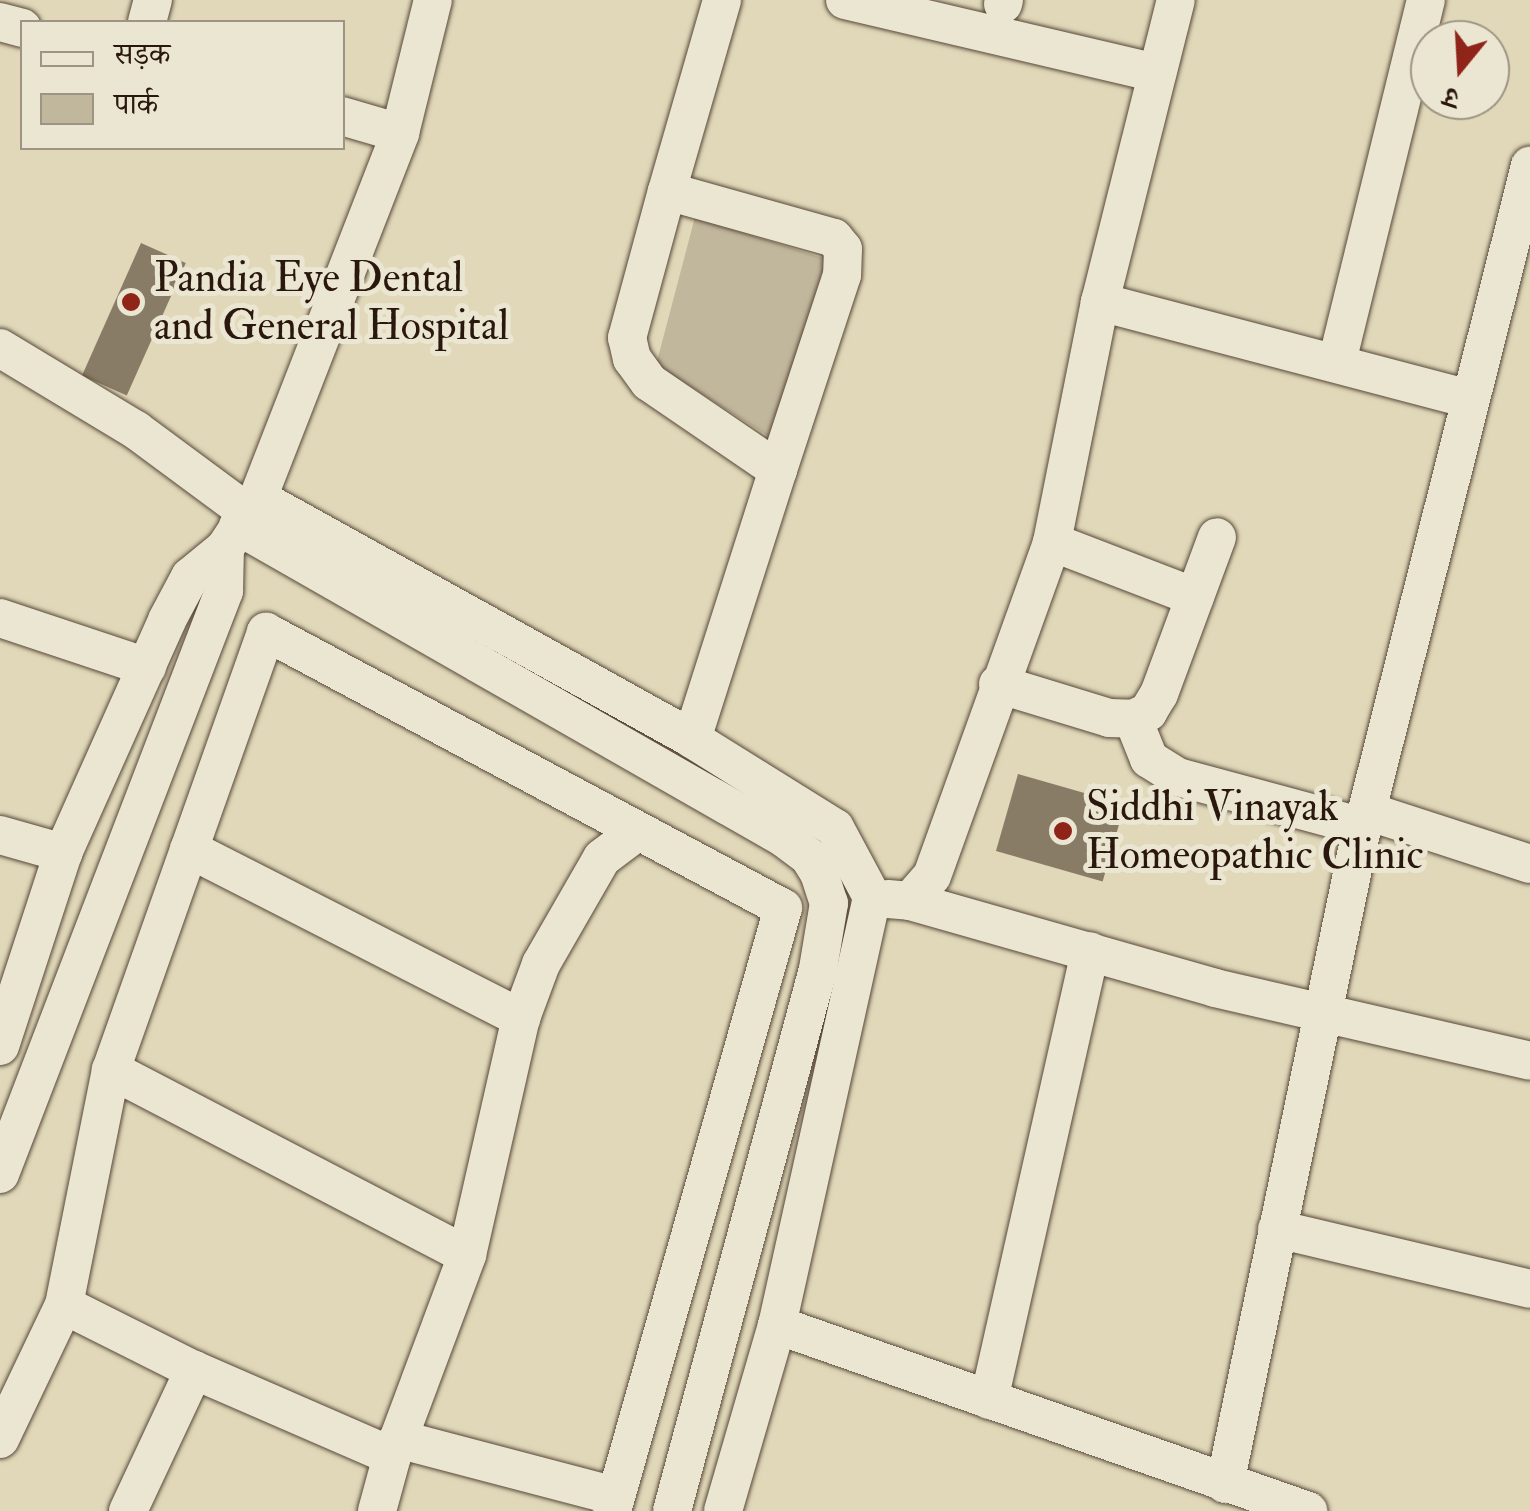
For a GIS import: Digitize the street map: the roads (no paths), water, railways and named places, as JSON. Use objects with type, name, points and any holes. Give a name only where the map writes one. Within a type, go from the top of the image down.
[{"type":"street","points":[[0,1174],[224,591],[242,521],[400,133],[433,0]]},
{"type":"street","points":[[722,0],[627,338],[632,359],[649,382],[778,470]]},
{"type":"street","points":[[846,0],[1158,73]]},
{"type":"street","points":[[910,900],[932,876],[1052,542],[1100,302],[1176,0]]},
{"type":"street","points":[[1337,362],[1426,0]]},
{"type":"street","points":[[345,117],[400,133]]},
{"type":"street","points":[[1225,1484],[1320,1012],[1530,166]]},
{"type":"street","points":[[667,191],[834,238],[844,249],[842,275],[692,739]]},
{"type":"street","points":[[1100,302],[1470,399]]},
{"type":"street","points":[[0,348],[136,430],[242,521],[784,838],[809,858],[829,903],[818,969],[672,1511]]},
{"type":"street","points":[[1,1042],[63,854],[147,667],[190,577],[242,521]]},
{"type":"street","points":[[242,521],[692,739],[835,828],[872,897],[776,1325],[723,1511]]},
{"type":"street","points":[[998,684],[1108,718],[1133,719],[1148,712],[1159,694],[1217,537]]},
{"type":"street","points":[[1052,542],[1195,597]]},
{"type":"street","points":[[0,618],[147,667]]},
{"type":"street","points":[[0,1439],[64,1305],[110,1070],[266,632],[783,908],[614,1504],[395,1447],[194,1370],[64,1305]]},
{"type":"street","points":[[1133,719],[1150,759],[1178,777],[1365,819],[1530,864]]},
{"type":"street","points":[[377,1511],[395,1447],[467,1255],[521,1018],[541,964],[602,858],[638,831]]},
{"type":"street","points":[[0,835],[63,854]]},
{"type":"street","points":[[189,850],[521,1018]]},
{"type":"street","points":[[829,903],[872,897],[910,900],[1215,988],[1530,1061]]},
{"type":"street","points":[[989,1400],[1090,951]]},
{"type":"street","points":[[110,1070],[467,1255]]},
{"type":"street","points":[[1277,1229],[1530,1289]]},
{"type":"street","points":[[776,1325],[1308,1511]]},
{"type":"street","points":[[128,1511],[194,1370]]},
{"type":"street","points":[[141,1511],[194,1370]]},
{"type":"place","name":"Pandia Eye Dental and General Hospital","points":[[131,302]]},
{"type":"place","name":"Siddhi Vinayak Homeopathic Clinic","points":[[1063,831]]}]
